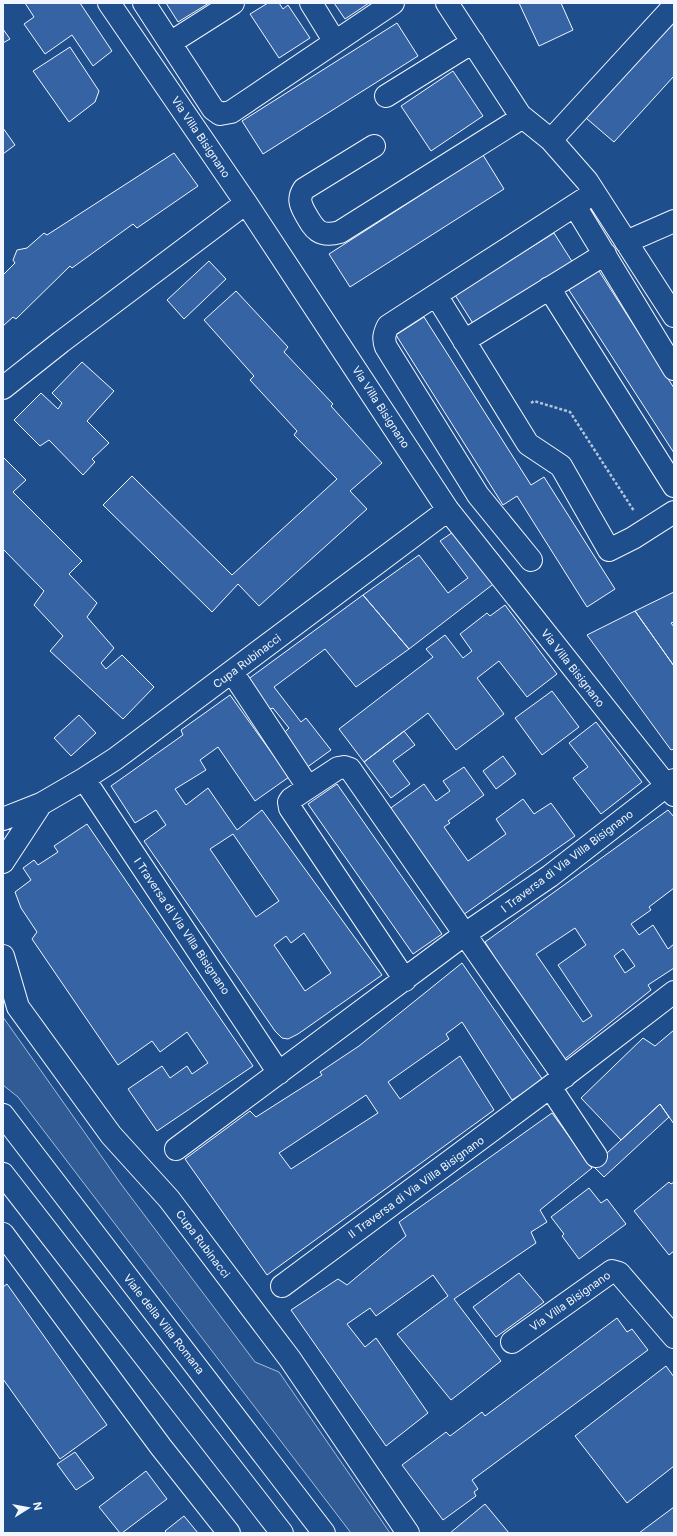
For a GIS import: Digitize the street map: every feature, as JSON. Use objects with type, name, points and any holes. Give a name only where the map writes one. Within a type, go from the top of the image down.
[{"type":"street","name":"Via Villa Bisignano","points":[[109,3],[246,203],[448,510],[672,787]]},
{"type":"street","points":[[144,3],[213,109],[220,114],[231,112],[394,3]]},
{"type":"street","points":[[170,43],[233,3]]},
{"type":"street","points":[[311,3],[335,42]]},
{"type":"street","points":[[447,3],[520,115],[551,140],[587,181],[674,316]]},
{"type":"street","points":[[551,140],[674,6]]},
{"type":"street","points":[[386,96],[473,42]]},
{"type":"street","points":[[374,146],[304,189],[300,199],[301,204],[313,227],[317,230],[329,234],[340,232],[515,122]]},
{"type":"street","points":[[530,560],[478,495],[386,347],[383,340],[384,334],[388,326],[594,193]]},
{"type":"street","points":[[3,388],[61,342],[246,203]]},
{"type":"street","points":[[575,206],[674,369]]},
{"type":"street","points":[[626,242],[674,221]]},
{"type":"street","points":[[464,341],[605,254]]},
{"type":"street","points":[[549,288],[674,486]]},
{"type":"street","points":[[436,295],[530,446],[561,466],[609,550],[646,530],[674,512]]},
{"type":"street","name":"Cupa Rubinacci","points":[[3,819],[41,804],[84,779],[122,754],[448,510]]},
{"type":"street","points":[[232,672],[308,787]]},
{"type":"street","points":[[405,980],[290,808],[289,802],[291,799],[338,768],[344,767],[350,769],[465,934],[557,1082],[596,1156]]},
{"type":"street","name":"I Traversa di Via Villa Bisignano","points":[[84,779],[279,1073]]},
{"type":"street","name":"I Traversa di Via Villa Bisignano","points":[[176,1149],[465,934],[550,876],[672,787]]},
{"type":"street","name":"Cupa Rubinacci","points":[[3,862],[41,804]]},
{"type":"street","name":"Cupa Rubinacci","points":[[3,956],[18,1007],[111,1135],[169,1199],[290,1359],[408,1533]]},
{"type":"street","name":"II Traversa di Via Villa Bisignano","points":[[282,1286],[557,1082],[674,992]]},
{"type":"street","name":"Viale della Villa Romana","points":[[3,1116],[324,1533]]},
{"type":"street","points":[[3,1174],[282,1533]]},
{"type":"street","points":[[3,1234],[161,1447],[229,1533]]},
{"type":"street","name":"Via Villa Bisignano","points":[[512,1342],[612,1271],[619,1273],[674,1338]]},
{"type":"path","points":[[511,416],[534,400],[570,412],[646,530]]},
{"type":"shaded area","points":[[3,1017],[121,1184],[255,1362],[279,1372],[390,1533],[351,1533],[18,1097],[3,1085]]},
{"type":"building","points":[[25,3],[80,3],[112,51],[93,66],[72,35],[45,54],[24,24],[34,17]]},
{"type":"building","points":[[166,3],[209,3],[178,22]]},
{"type":"building","points":[[268,3],[279,3],[283,9],[288,5],[310,38],[279,58],[250,14]]},
{"type":"building","points":[[334,3],[369,3],[345,19]]},
{"type":"building","points":[[519,3],[561,3],[573,30],[539,46]]},
{"type":"building","points":[[674,22],[674,76],[614,142],[586,118]]},
{"type":"building","points":[[397,23],[418,56],[263,154],[242,121]]},
{"type":"building","points":[[3,29],[10,39],[3,43]]},
{"type":"building","points":[[70,47],[99,91],[95,102],[69,122],[33,71]]},
{"type":"building","points":[[453,71],[483,116],[431,151],[401,106]]},
{"type":"building","points":[[3,128],[15,145],[3,154]]},
{"type":"building","points":[[174,153],[198,186],[137,228],[133,224],[72,268],[70,266],[16,319],[13,317],[3,326],[3,275],[15,263],[13,260],[17,250],[27,248],[44,233],[47,235]]},
{"type":"building","points":[[483,155],[504,189],[350,287],[329,254]]},
{"type":"building","points":[[554,233],[573,263],[474,325],[455,295]]},
{"type":"building","points":[[209,261],[226,279],[184,319],[167,300]]},
{"type":"building","points":[[597,268],[674,388],[674,453],[567,287]]},
{"type":"building","points":[[236,291],[288,347],[284,352],[333,404],[331,406],[382,463],[350,491],[367,509],[259,606],[238,584],[212,612],[103,505],[132,476],[232,575],[337,479],[294,435],[297,431],[250,380],[254,376],[204,320]]},
{"type":"building","points":[[424,317],[531,485],[544,477],[615,589],[587,607],[517,496],[503,505],[396,335]]},
{"type":"building","points":[[82,362],[114,391],[87,421],[109,443],[92,459],[95,462],[83,475],[49,440],[40,446],[14,420],[41,393],[58,409],[62,403],[52,393]]},
{"type":"building","points":[[3,457],[26,480],[13,492],[82,561],[69,574],[97,603],[87,617],[114,648],[101,663],[106,669],[122,655],[154,687],[123,719],[50,651],[63,636],[34,605],[44,591],[3,549]]},
{"type":"building","points":[[456,530],[496,582],[409,649],[363,595],[419,555],[448,593],[468,578],[440,541]]},
{"type":"building","points":[[674,592],[674,622],[671,623],[674,627],[674,666],[635,611]]},
{"type":"building","points":[[363,595],[409,649],[356,687],[325,649],[274,687],[301,722],[306,718],[331,750],[306,768],[282,735],[289,728],[273,708],[268,710],[247,680]]},
{"type":"building","points":[[505,605],[557,674],[527,697],[499,661],[477,678],[504,714],[456,750],[428,713],[364,762],[339,729],[433,657],[426,649],[445,635],[463,658],[472,651],[460,634],[487,613],[490,616]]},
{"type":"building","points":[[635,611],[674,666],[674,749],[671,750],[587,635]]},
{"type":"building","points":[[552,691],[579,727],[542,755],[515,718]]},
{"type":"building","points":[[230,695],[289,777],[255,801],[218,747],[200,760],[206,770],[175,789],[186,805],[208,788],[237,830],[262,810],[382,975],[298,1034],[288,1039],[282,1038],[275,1031],[144,841],[166,825],[156,810],[135,823],[111,786],[183,735],[181,730]],"holes":[[[233,834],[279,901],[256,917],[210,849]],[[304,933],[331,973],[305,991],[274,945],[286,936],[291,943]]]},
{"type":"building","points":[[79,715],[96,733],[71,756],[54,738]]},
{"type":"building","points":[[596,722],[642,782],[601,814],[573,778],[588,767],[569,743]]},
{"type":"building","points":[[404,731],[415,745],[393,761],[410,784],[391,798],[364,762]]},
{"type":"building","points":[[503,756],[516,774],[496,789],[483,771]]},
{"type":"building","points":[[464,767],[484,795],[448,821],[450,823],[444,827],[468,861],[506,834],[496,819],[523,799],[534,814],[551,803],[575,836],[463,915],[388,810],[424,784],[436,801],[450,791],[443,781]]},
{"type":"building","points":[[337,784],[442,934],[413,954],[308,804]]},
{"type":"building","points":[[668,810],[674,817],[674,888],[649,907],[651,910],[631,924],[639,935],[653,925],[668,949],[674,944],[674,968],[648,985],[651,990],[561,1062],[485,942]],"holes":[[[575,928],[586,945],[558,965],[592,1016],[583,1022],[536,954]],[[623,949],[635,966],[625,973],[614,956]]]},
{"type":"building","points":[[87,824],[253,1066],[157,1131],[128,1089],[162,1066],[170,1078],[187,1066],[192,1074],[208,1063],[187,1032],[160,1052],[152,1041],[118,1065],[32,939],[37,932],[21,908],[15,892],[31,880],[23,868],[34,860],[38,865],[58,852],[54,846]]},
{"type":"building","points":[[462,963],[543,1080],[512,1100],[462,1022],[446,1034],[449,1039],[388,1082],[400,1099],[460,1056],[494,1110],[267,1275],[185,1159],[250,1111],[256,1117],[322,1075],[320,1072],[359,1046]],"holes":[[[366,1095],[378,1113],[291,1169],[279,1153]]]},
{"type":"building","points":[[674,1030],[674,1124],[660,1104],[621,1140],[581,1098],[643,1038],[655,1046]]},
{"type":"building","points":[[660,1104],[669,1117],[604,1177],[593,1166]]},
{"type":"building","points":[[552,1113],[592,1168],[540,1210],[547,1222],[531,1232],[536,1243],[454,1299],[501,1361],[451,1400],[397,1334],[448,1296],[433,1275],[376,1316],[370,1308],[347,1324],[365,1347],[376,1338],[428,1413],[386,1446],[291,1310],[338,1279],[347,1285],[406,1236],[399,1222]]},
{"type":"building","points":[[669,1182],[671,1184],[674,1182],[674,1251],[669,1255],[634,1211]]},
{"type":"building","points":[[589,1188],[601,1203],[607,1199],[626,1224],[579,1259],[562,1236],[564,1234],[551,1217]]},
{"type":"building","points":[[519,1273],[544,1302],[496,1337],[473,1307]]},
{"type":"building","points":[[7,1284],[107,1425],[60,1459],[3,1379],[3,1287]]},
{"type":"building","points":[[617,1318],[627,1332],[632,1329],[648,1350],[472,1480],[478,1489],[474,1492],[476,1496],[443,1520],[402,1465],[446,1432],[450,1436],[482,1412],[485,1416]]},
{"type":"building","points":[[666,1366],[674,1377],[674,1466],[627,1503],[575,1436]]},
{"type":"building","points":[[75,1452],[94,1478],[76,1490],[57,1464]]},
{"type":"building","points":[[146,1471],[167,1499],[120,1533],[99,1507]]},
{"type":"building","points":[[485,1504],[509,1533],[450,1533]]},
{"type":"building","points":[[674,1507],[674,1533],[639,1533]]},
{"type":"building","points":[[184,1516],[198,1533],[167,1533],[165,1531]]}]
